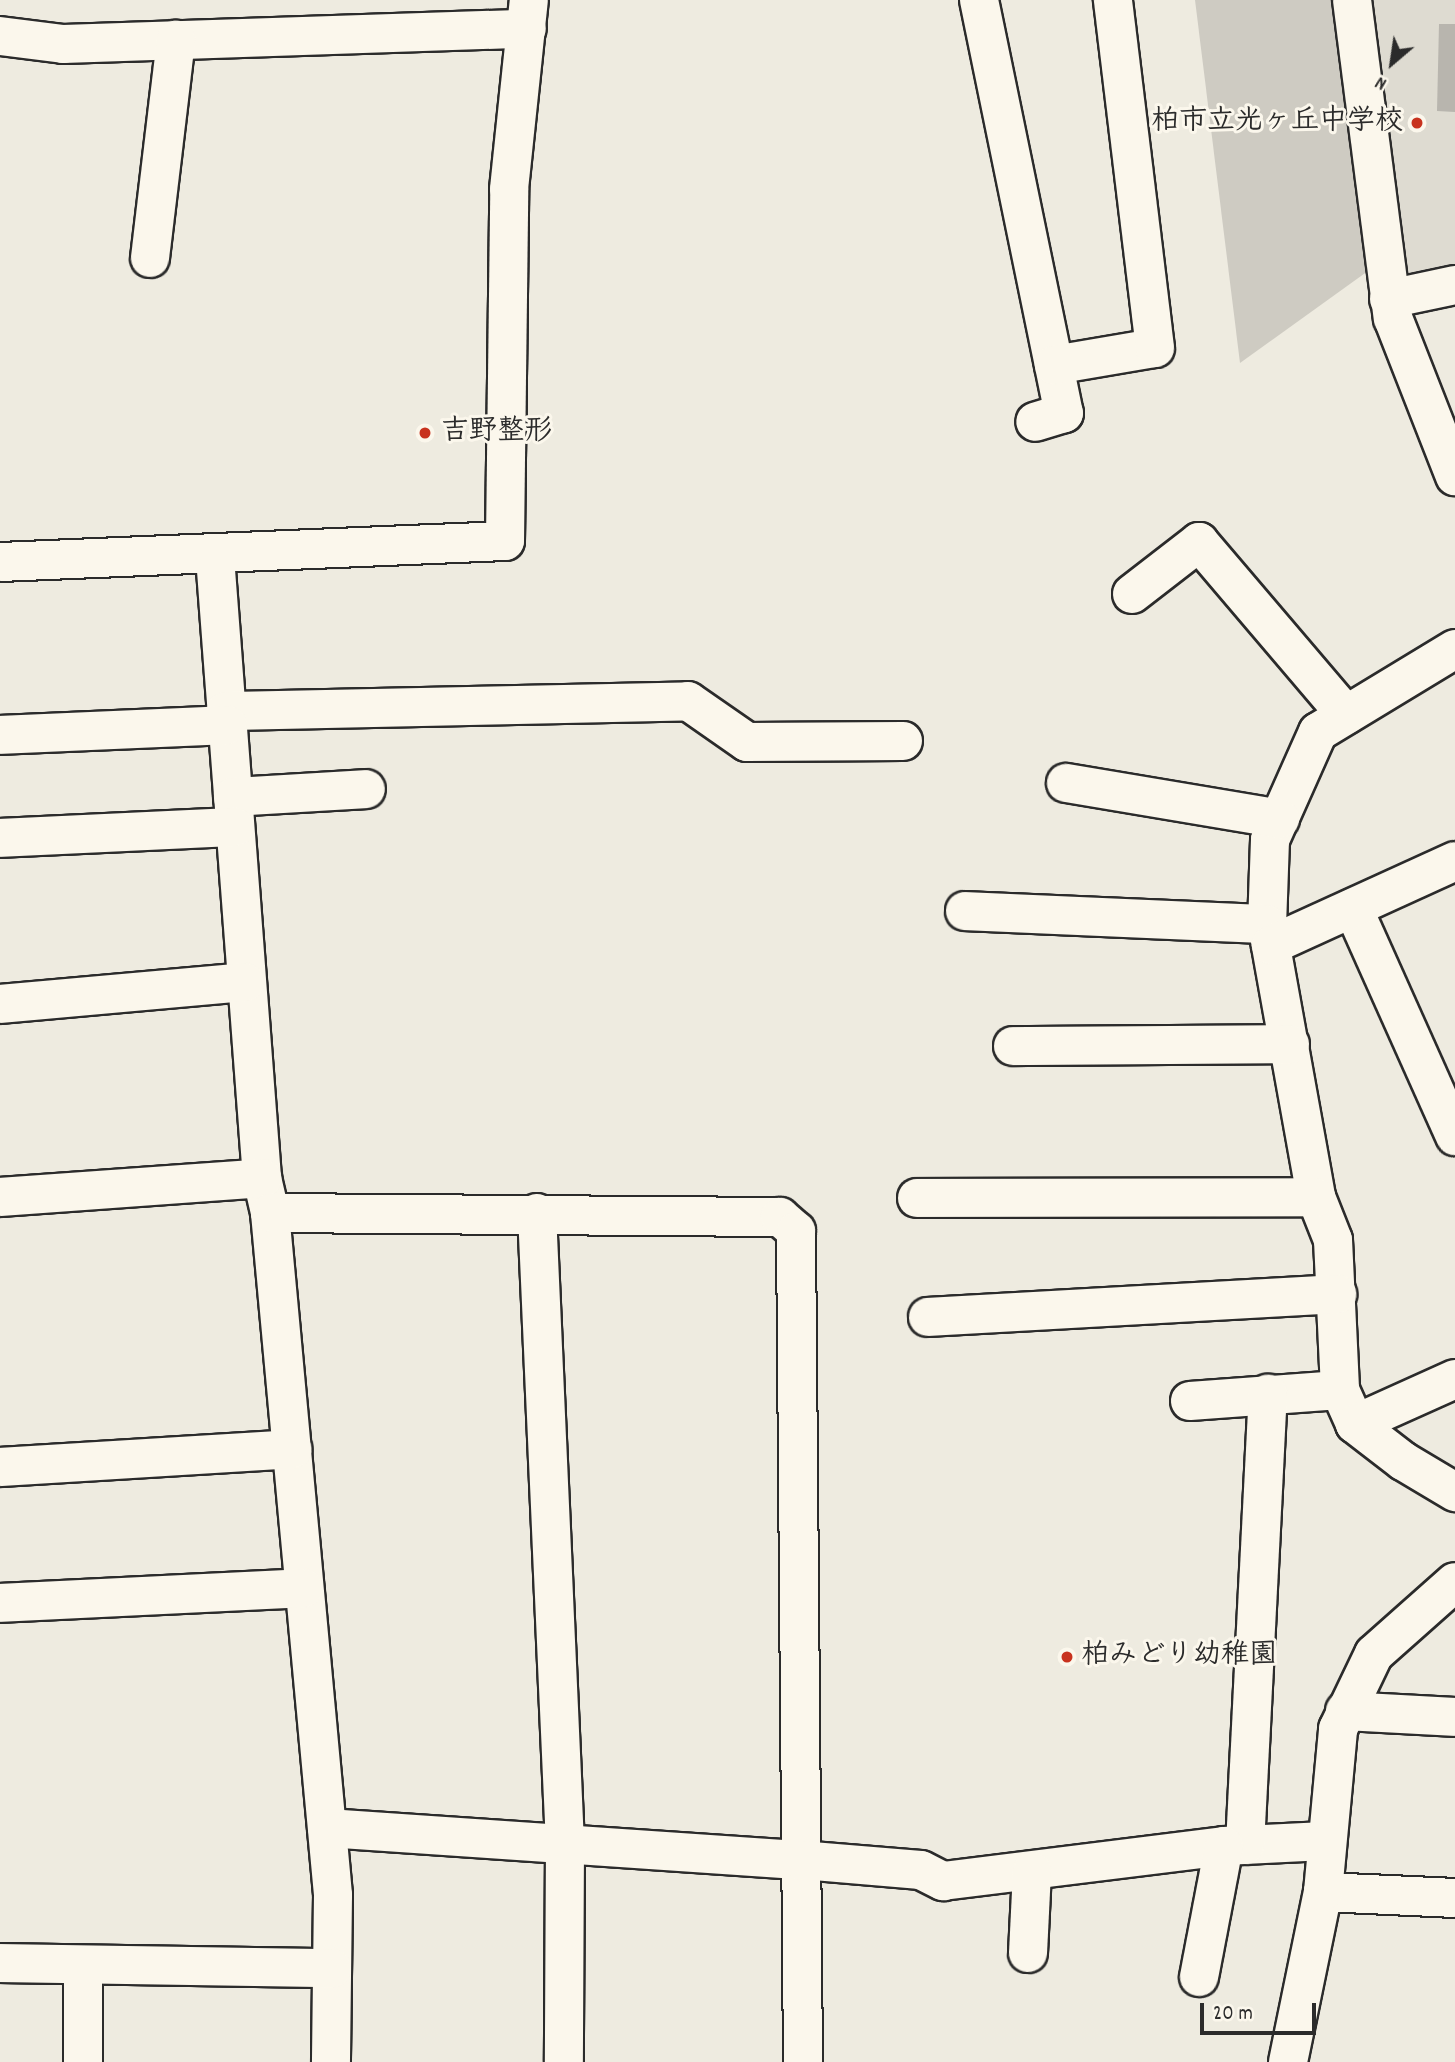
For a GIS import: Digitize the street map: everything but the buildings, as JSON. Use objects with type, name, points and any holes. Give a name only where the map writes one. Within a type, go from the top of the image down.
[{"type":"street","points":[[979,0],[1064,413],[1035,422]]},
{"type":"street","points":[[1054,365],[1155,348],[1112,0]]},
{"type":"street","points":[[1352,0],[1389,299],[1455,476]]},
{"type":"street","points":[[0,36],[63,44],[176,40],[528,14],[509,189],[505,541],[301,547],[215,557],[0,562]]},
{"type":"street","points":[[150,258],[176,40]]},
{"type":"street","points":[[1389,299],[1455,285]]},
{"type":"street","points":[[1132,594],[1199,542],[1346,715]]},
{"type":"street","points":[[215,557],[245,982],[327,1828],[332,1968],[331,2062]]},
{"type":"street","points":[[1455,649],[1318,732],[1270,840],[1269,935],[1316,1197],[1333,1240],[1340,1390],[1355,1424],[1455,1492]]},
{"type":"street","points":[[0,735],[227,718],[688,701],[747,742],[903,741]]},
{"type":"street","points":[[1066,783],[1280,819]]},
{"type":"street","points":[[0,838],[234,812],[366,789]]},
{"type":"street","points":[[965,911],[1269,935],[1353,908],[1455,861]]},
{"type":"street","points":[[1353,908],[1455,1136]]},
{"type":"street","points":[[0,1004],[245,982]]},
{"type":"street","points":[[1013,1046],[1290,1044]]},
{"type":"street","points":[[0,1197],[266,1196],[537,1213],[780,1217],[796,1231],[803,2062]]},
{"type":"street","points":[[917,1198],[1316,1197]]},
{"type":"street","points":[[537,1213],[565,1844],[564,2062]]},
{"type":"street","points":[[928,1317],[1337,1294]]},
{"type":"street","points":[[1355,1424],[1455,1379]]},
{"type":"street","points":[[1190,1401],[1340,1390]]},
{"type":"street","points":[[1199,1977],[1235,1846],[1268,1394]]},
{"type":"street","points":[[0,1466],[292,1449]]},
{"type":"street","points":[[1289,2062],[1323,1892],[1325,1841],[1338,1729],[1374,1654],[1455,1582]]},
{"type":"street","points":[[0,1603],[304,1588]]},
{"type":"street","points":[[1345,1711],[1455,1717]]},
{"type":"street","points":[[327,1828],[921,1870],[943,1881],[1235,1846],[1325,1841]]},
{"type":"street","points":[[1028,1953],[1032,1871]]},
{"type":"street","points":[[1323,1892],[1455,1898]]},
{"type":"street","points":[[0,1963],[332,1968]]},
{"type":"street","points":[[83,1965],[83,2062]]},
{"type":"shaded area","points":[[1195,0],[1337,0],[1368,271],[1240,363]]},
{"type":"shaded area","name":"柏市立光ヶ丘中学校","points":[[1364,0],[1455,0],[1455,268],[1403,274]]},
{"type":"place","name":"柏市立光ヶ丘中学校","points":[[1417,123]]},
{"type":"place","name":"吉野整形","points":[[425,433]]},
{"type":"place","name":"柏みどり幼稚園","points":[[1067,1657]]}]
